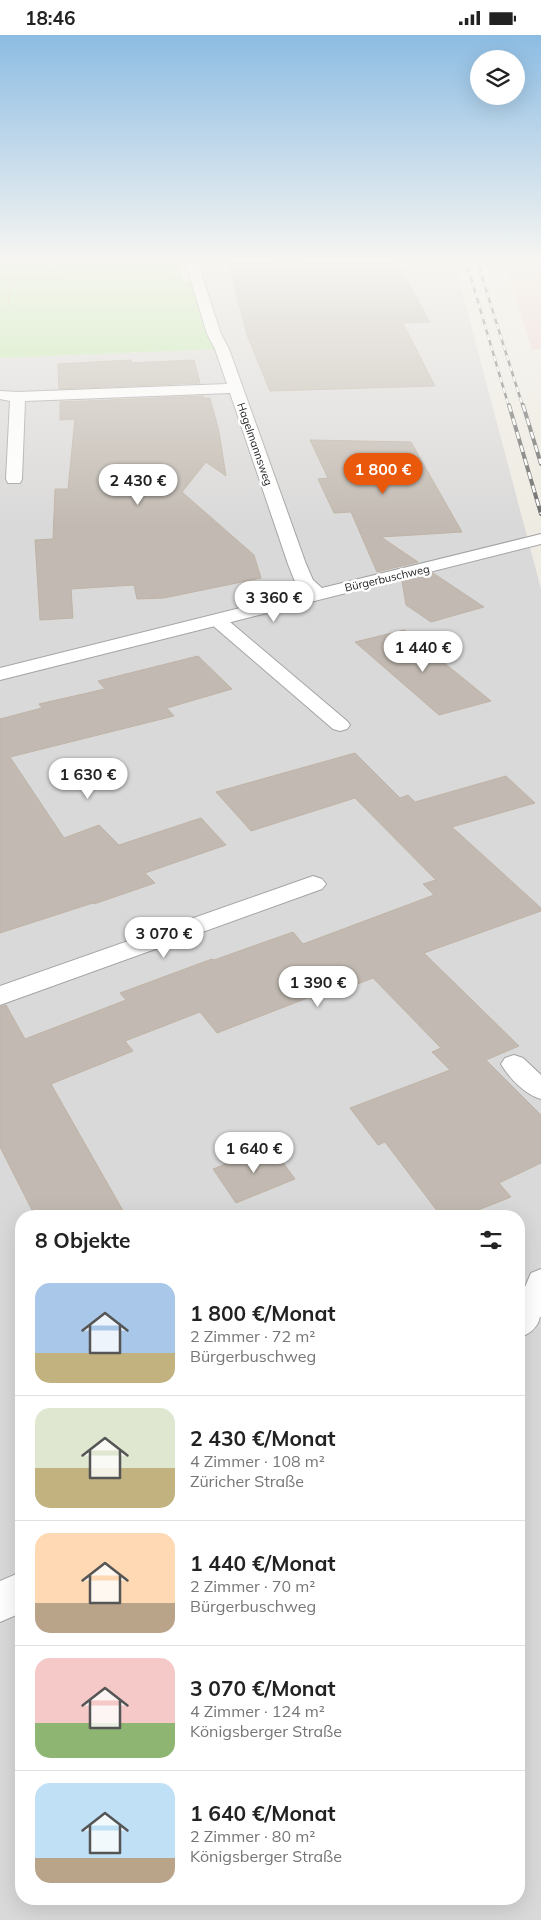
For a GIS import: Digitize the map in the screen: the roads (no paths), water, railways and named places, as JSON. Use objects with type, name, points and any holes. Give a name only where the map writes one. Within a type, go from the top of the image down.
[{"type":"street","name":"Hagelmannsweg","points":[[221,349],[304,582],[317,594]]},
{"type":"street","points":[[0,395],[18,397],[235,388]]},
{"type":"street","points":[[14,479],[18,397]]},
{"type":"street","name":"Bürgerbuschweg","points":[[0,674],[541,539]]},
{"type":"street","points":[[0,995],[313,884]]},
{"type":"street","points":[[0,1602],[15,1595]]},
{"type":"lane","points":[[217,620],[340,725]]},
{"type":"lane","points":[[514,1064],[541,1090]]},
{"type":"railway","points":[[492,349],[509,407]]},
{"type":"railway","points":[[505,349],[523,407]]},
{"type":"railway","points":[[509,405],[541,514]]},
{"type":"railway","points":[[523,405],[541,464]]}]
